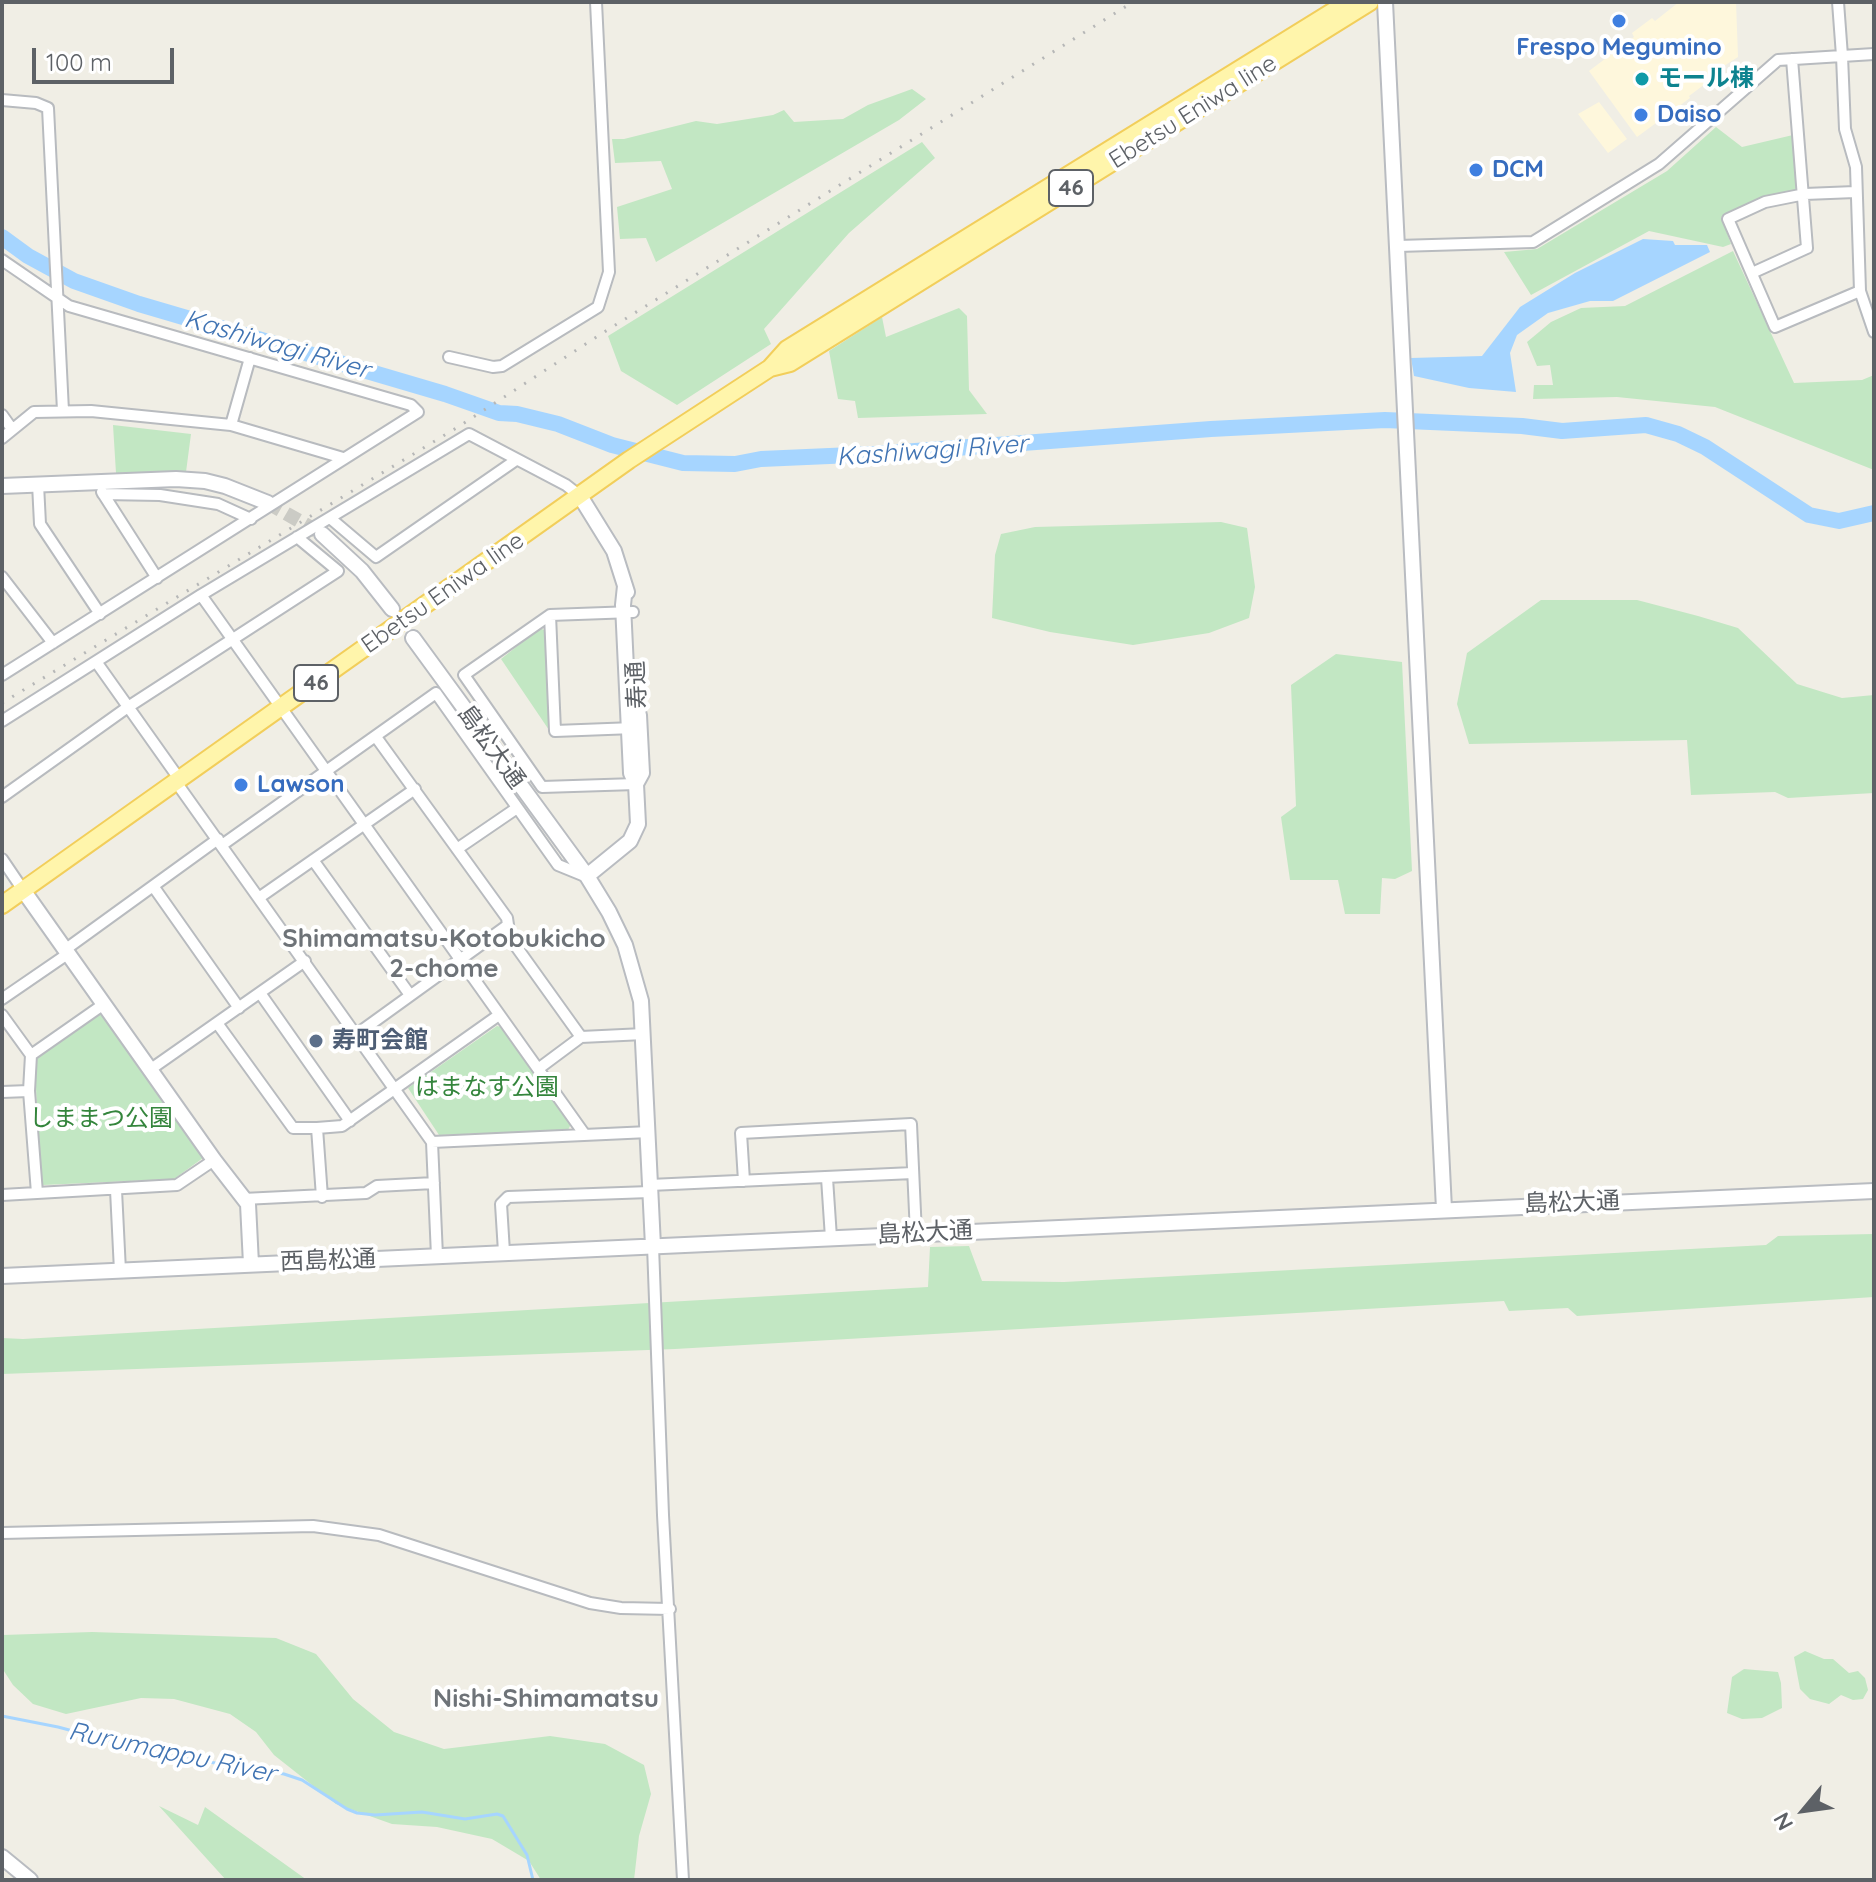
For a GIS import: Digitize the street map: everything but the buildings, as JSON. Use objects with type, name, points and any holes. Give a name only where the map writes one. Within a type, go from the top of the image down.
[{"type":"main road","name":"Ebetsu Eniwa line","points":[[2,905],[629,460],[770,368],[787,349],[1348,2]]},
{"type":"main road","name":"Ebetsu Eniwa line","points":[[770,368],[790,363],[1370,2]]},
{"type":"street","points":[[449,357],[493,367],[502,366],[598,307],[609,272],[596,2]]},
{"type":"street","points":[[1385,2],[1444,1209]]},
{"type":"street","points":[[1838,2],[1845,129],[1856,167],[1860,291],[1874,332]]},
{"type":"street","points":[[1398,246],[1533,242],[1659,164],[1778,60],[1874,54]]},
{"type":"street","points":[[1752,273],[1807,248],[1792,59]]},
{"type":"street","points":[[2,100],[36,103],[48,108],[63,411]]},
{"type":"street","points":[[1855,192],[1805,194],[1765,202],[1728,219],[1775,327],[1860,291]]},
{"type":"street","points":[[2,260],[56,291],[69,306],[411,405],[418,412],[2,675]]},
{"type":"street","points":[[231,425],[250,358]]},
{"type":"street","points":[[2,438],[34,412],[100,412],[231,425],[343,458]]},
{"type":"street","points":[[2,415],[12,429]]},
{"type":"street","points":[[2,721],[201,595],[469,434],[566,485],[580,496]]},
{"type":"street","points":[[330,518],[376,557],[516,460]]},
{"type":"street","points":[[99,487],[176,479],[205,481],[268,503]]},
{"type":"street","points":[[38,484],[40,524],[100,614]]},
{"type":"street","points":[[2,486],[99,487],[160,495],[218,504],[251,519]]},
{"type":"street","points":[[99,487],[157,578]]},
{"type":"street","name":"寿通","points":[[580,496],[614,551],[625,586],[635,728],[642,773],[636,784],[636,833],[616,854],[587,876]]},
{"type":"street","points":[[322,534],[362,571],[392,609]]},
{"type":"street","points":[[2,797],[128,707],[338,571],[297,537]]},
{"type":"street","points":[[2,577],[53,643]]},
{"type":"street","points":[[201,595],[585,1135]]},
{"type":"street","points":[[629,612],[550,615],[464,675],[542,787],[636,784]]},
{"type":"street","points":[[550,615],[555,731],[635,728]]},
{"type":"street","name":"島松大通","points":[[413,638],[587,876],[625,945],[638,984],[644,1034],[653,1246],[1874,1191]]},
{"type":"street","points":[[97,663],[432,1142],[437,1256]]},
{"type":"street","points":[[2,999],[153,886],[327,772],[436,693],[558,865],[587,876]]},
{"type":"street","points":[[376,737],[507,918],[510,938],[581,1037]]},
{"type":"street","points":[[260,897],[415,789]]},
{"type":"street","points":[[457,849],[517,808]]},
{"type":"street","points":[[2,859],[248,1204],[251,1264]]},
{"type":"street","points":[[313,860],[410,995]]},
{"type":"street","points":[[153,886],[239,1008]]},
{"type":"street","points":[[357,1034],[508,925]]},
{"type":"street","points":[[151,1069],[305,961]]},
{"type":"street","points":[[260,993],[350,1121]]},
{"type":"street","points":[[31,1055],[104,1004]]},
{"type":"street","points":[[2,1015],[31,1055],[29,1091],[37,1193]]},
{"type":"street","points":[[217,1023],[293,1128],[317,1128],[342,1126],[499,1015]]},
{"type":"street","points":[[538,1069],[581,1037],[644,1034]]},
{"type":"street","points":[[2,1092],[29,1091]]},
{"type":"street","points":[[744,1181],[741,1133],[911,1124],[916,1234]]},
{"type":"street","points":[[317,1128],[322,1197]]},
{"type":"street","points":[[432,1142],[649,1132]]},
{"type":"street","points":[[2,1195],[177,1185],[214,1160]]},
{"type":"street","points":[[504,1252],[501,1204],[508,1197],[913,1173]]},
{"type":"street","points":[[827,1178],[831,1238]]},
{"type":"street","points":[[243,1199],[322,1197],[366,1193],[377,1186],[434,1183]]},
{"type":"street","points":[[116,1190],[120,1271]]},
{"type":"street","points":[[653,1246],[663,1515],[683,1880]]},
{"type":"street","name":"西島松通","points":[[2,1276],[653,1246]]},
{"type":"street","points":[[2,1533],[313,1526],[379,1535],[590,1603],[621,1608],[670,1609]]},
{"type":"street","points":[[2,1857],[30,1880]]},
{"type":"shaded area","name":"モール棟","points":[[1679,2],[1736,2],[1738,57],[1707,77],[1709,81],[1690,98],[1637,137],[1589,71],[1634,37],[1632,33],[1652,18],[1655,21]]},
{"type":"shaded area","points":[[1599,102],[1627,139],[1608,153],[1578,114]]},
{"type":"green space","points":[[912,89],[926,99],[899,120],[656,262],[646,238],[620,239],[617,207],[672,189],[661,161],[615,163],[612,139],[624,139],[696,121],[717,124],[773,115],[784,110],[794,122],[843,119],[868,105]]},
{"type":"green space","points":[[1716,127],[1742,147],[1793,135],[1798,187],[1721,217],[1731,244],[1723,247],[1649,231],[1531,295],[1504,252],[1537,249],[1667,171]]},
{"type":"green space","points":[[922,142],[935,158],[849,233],[764,329],[771,344],[677,405],[621,371],[608,336]]},
{"type":"green space","points":[[1733,251],[1794,383],[1862,380],[1874,375],[1874,470],[1715,407],[1617,397],[1533,399],[1534,385],[1553,385],[1550,365],[1537,366],[1527,342],[1551,322],[1581,308],[1625,306]]},
{"type":"green space","points":[[959,308],[967,316],[969,390],[987,414],[858,418],[855,401],[838,399],[829,351],[882,317],[886,337]]},
{"type":"green space","points":[[113,425],[191,434],[186,472],[116,473]]},
{"type":"green space","points":[[1221,522],[1247,528],[1255,587],[1249,618],[1209,633],[1133,645],[1050,632],[992,618],[995,555],[1001,534],[1035,527]]},
{"type":"green space","points":[[1541,600],[1637,600],[1698,616],[1738,628],[1797,684],[1842,698],[1874,695],[1874,793],[1788,798],[1775,792],[1691,795],[1687,740],[1469,744],[1457,704],[1467,653]]},
{"type":"green space","points":[[540,628],[546,631],[549,730],[501,659]]},
{"type":"green space","points":[[1336,654],[1402,662],[1412,871],[1395,879],[1382,878],[1380,914],[1345,914],[1338,880],[1290,880],[1281,817],[1296,806],[1291,685]]},
{"type":"green space","name":"しままつ公園","points":[[99,1012],[103,1013],[203,1154],[203,1158],[174,1179],[43,1185],[40,1181],[35,1064],[38,1057]]},
{"type":"green space","name":"はまなす公園","points":[[497,1026],[501,1027],[571,1124],[568,1130],[439,1135],[408,1088]]},
{"type":"green space","points":[[1874,1234],[1874,1297],[1577,1316],[1568,1308],[1509,1311],[1504,1301],[675,1349],[2,1374],[2,1338],[928,1287],[930,1247],[969,1246],[982,1281],[1064,1282],[1766,1245],[1778,1236]]},
{"type":"green space","points":[[92,1632],[276,1638],[316,1654],[353,1699],[394,1732],[444,1749],[550,1736],[605,1744],[644,1765],[651,1794],[639,1836],[634,1880],[541,1880],[529,1861],[492,1839],[437,1827],[392,1824],[336,1804],[274,1755],[256,1732],[230,1714],[174,1699],[141,1698],[66,1714],[33,1704],[13,1685],[2,1668],[3,1635]]},
{"type":"green space","points":[[1805,1651],[1824,1659],[1833,1659],[1849,1673],[1858,1671],[1865,1678],[1868,1690],[1863,1699],[1853,1700],[1841,1695],[1829,1704],[1810,1699],[1800,1689],[1794,1657]]},
{"type":"green space","points":[[1744,1669],[1778,1672],[1782,1708],[1762,1718],[1742,1719],[1727,1713],[1732,1677]]},
{"type":"green space","points":[[159,1806],[198,1825],[205,1807],[307,1880],[226,1880]]},
{"type":"water","points":[[1643,239],[1673,241],[1675,245],[1707,245],[1710,252],[1613,301],[1590,301],[1548,313],[1517,335],[1510,353],[1516,392],[1469,388],[1414,376],[1411,358],[1482,356],[1520,307],[1575,273]]},
{"type":"waterway","name":"Kashiwagi River","points":[[2,237],[28,256],[74,281],[139,304],[445,394],[499,413],[558,424],[612,445],[683,463],[735,464],[761,459],[1385,420],[1522,426],[1562,431],[1646,425],[1678,434],[1705,447],[1809,515],[1839,521],[1874,513]]},
{"type":"waterway","name":"Rurumappu River","points":[[2,1716],[58,1727],[159,1754],[284,1774],[302,1780],[357,1813],[422,1812],[465,1819],[497,1814],[503,1816],[527,1855],[533,1880]]},
{"type":"tunnel","points":[[268,503],[322,534]]},
{"type":"railway","points":[[2,703],[458,427],[601,334],[1133,2]]},
{"type":"place","name":"Frespo Megumino","points":[[1619,21]]},
{"type":"place","name":"モール棟","points":[[1642,79]]},
{"type":"place","name":"Daiso","points":[[1641,115]]},
{"type":"place","name":"DCM","points":[[1476,170]]},
{"type":"place","name":"Lawson","points":[[241,785]]},
{"type":"place","name":"寿町会館","points":[[316,1041]]},
{"type":"district","name":"Shimamatsu-Kotobukicho 2-chome","points":[[444,954]]},
{"type":"district","name":"Nishi-Shimamatsu","points":[[546,1699]]}]
